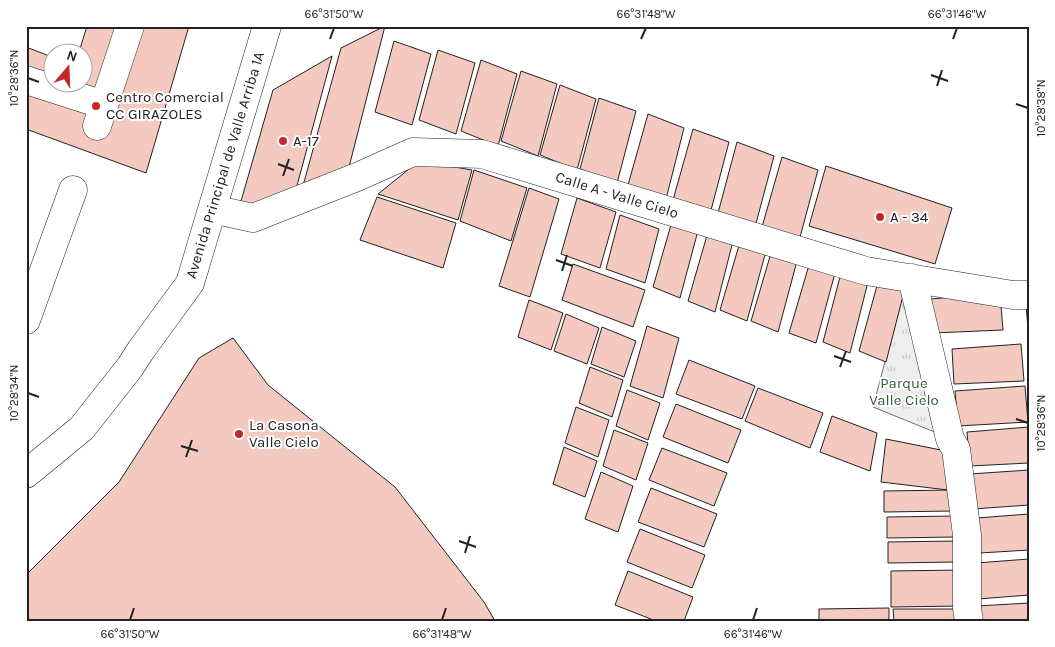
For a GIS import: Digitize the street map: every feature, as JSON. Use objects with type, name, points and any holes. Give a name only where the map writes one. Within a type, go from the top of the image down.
[{"type":"street","points":[[26,80],[101,116],[130,26]]},
{"type":"street","name":"Avenida Principal de Valle Arriba 1A","points":[[26,474],[82,428],[130,367],[190,283],[267,26]]},
{"type":"street","name":"Calle A - Valle Cielo","points":[[212,209],[253,218],[357,177],[414,152],[482,154],[866,271],[1013,295],[1029,295]]},
{"type":"street","points":[[26,320],[74,190]]},
{"type":"street","points":[[912,278],[950,439],[956,449],[967,535],[967,608],[969,621]]},
{"type":"green space","name":"Parque Valle Cielo","points":[[905,286],[942,435],[873,407]]},
{"type":"building","points":[[26,26],[87,26],[82,42],[42,42],[42,53],[26,47]]},
{"type":"building","name":"Centro Comercial CC GIRAZOLES","points":[[26,26],[189,26],[146,173],[26,129]]},
{"type":"building","points":[[385,26],[348,171],[301,193],[341,48]]},
{"type":"building","points":[[394,41],[431,54],[412,125],[375,112]]},
{"type":"building","points":[[438,50],[475,63],[456,134],[419,120]]},
{"type":"building","name":"A-17","points":[[332,56],[295,193],[239,208],[273,90]]},
{"type":"building","points":[[481,60],[517,74],[498,146],[461,131]]},
{"type":"building","points":[[521,71],[557,84],[538,156],[501,141]]},
{"type":"building","points":[[560,85],[596,99],[577,170],[540,155]]},
{"type":"building","points":[[599,98],[636,111],[617,183],[580,169]]},
{"type":"building","points":[[648,114],[684,128],[666,199],[628,185]]},
{"type":"building","points":[[693,129],[729,142],[710,214],[673,200]]},
{"type":"building","points":[[737,142],[774,156],[755,227],[718,213]]},
{"type":"building","points":[[782,157],[818,170],[799,241],[762,227]]},
{"type":"building","points":[[419,161],[472,170],[458,220],[378,194]]},
{"type":"building","name":"A - 34","points":[[826,166],[952,208],[935,264],[809,226]]},
{"type":"building","points":[[474,170],[527,188],[511,241],[460,221]]},
{"type":"building","points":[[529,188],[559,199],[530,297],[499,286]]},
{"type":"building","points":[[377,197],[456,223],[443,268],[360,240]]},
{"type":"building","points":[[577,198],[616,212],[600,268],[561,254]]},
{"type":"building","points":[[620,215],[659,229],[645,283],[606,269]]},
{"type":"building","points":[[673,218],[699,227],[680,298],[653,287]]},
{"type":"building","points":[[708,232],[733,241],[715,312],[688,301]]},
{"type":"building","points":[[740,242],[766,251],[747,321],[720,310]]},
{"type":"building","points":[[771,253],[797,261],[778,332],[751,321]]},
{"type":"building","points":[[573,264],[645,290],[633,327],[562,300]]},
{"type":"building","points":[[809,265],[835,273],[816,343],[789,333]]},
{"type":"building","points":[[841,273],[868,282],[850,353],[823,342]]},
{"type":"building","points":[[878,282],[904,292],[886,362],[859,351]]},
{"type":"building","points":[[1000,293],[1003,330],[933,333],[930,299]]},
{"type":"building","points":[[529,300],[563,313],[551,350],[518,337]]},
{"type":"building","points":[[1026,305],[1029,305],[1029,340]]},
{"type":"building","points":[[566,314],[599,328],[587,364],[554,351]]},
{"type":"building","points":[[647,326],[679,338],[663,398],[630,386]]},
{"type":"building","points":[[602,327],[636,341],[624,377],[591,364]]},
{"type":"building","name":"La Casona Valle Cielo","points":[[233,338],[268,385],[395,487],[484,602],[495,621],[26,621],[26,575],[119,482],[199,358]]},
{"type":"building","points":[[1021,344],[1024,381],[954,384],[952,349]]},
{"type":"building","points":[[689,360],[755,386],[742,419],[676,394]]},
{"type":"building","points":[[590,367],[623,380],[612,417],[579,403]]},
{"type":"building","points":[[1025,386],[1028,422],[958,426],[955,391]]},
{"type":"building","points":[[758,388],[823,413],[810,448],[745,421]]},
{"type":"building","points":[[627,390],[660,403],[648,440],[616,426]]},
{"type":"building","points":[[676,404],[741,430],[728,463],[663,437]]},
{"type":"building","points":[[576,407],[609,420],[598,457],[565,443]]},
{"type":"building","points":[[832,416],[877,433],[870,471],[820,452]]},
{"type":"building","points":[[1029,427],[1029,463],[970,466],[967,432]]},
{"type":"building","points":[[614,430],[648,443],[636,480],[603,466]]},
{"type":"building","points":[[886,439],[951,452],[948,490],[881,482]]},
{"type":"building","points":[[564,447],[597,461],[585,497],[553,484]]},
{"type":"building","points":[[662,448],[727,473],[714,506],[649,480]]},
{"type":"building","points":[[1029,470],[1029,505],[973,509],[970,474]]},
{"type":"building","points":[[601,472],[633,486],[618,532],[585,519]]},
{"type":"building","points":[[651,488],[717,514],[704,547],[638,522]]},
{"type":"building","points":[[953,490],[953,511],[884,512],[884,491]]},
{"type":"building","points":[[1029,514],[1029,550],[980,553],[977,518]]},
{"type":"building","points":[[956,516],[956,537],[887,538],[887,517]]},
{"type":"building","points":[[640,529],[705,555],[692,588],[627,562]]},
{"type":"building","points":[[957,541],[957,562],[888,563],[888,542]]},
{"type":"building","points":[[1029,559],[1029,595],[978,599],[976,563]]},
{"type":"building","points":[[961,570],[961,606],[891,607],[891,571]]},
{"type":"building","points":[[628,571],[693,597],[684,621],[656,621],[615,605]]},
{"type":"building","points":[[1029,603],[1029,621],[979,621],[977,606]]},
{"type":"building","points":[[889,608],[889,621],[819,621],[819,609]]},
{"type":"building","points":[[893,609],[963,609],[963,621],[894,621]]},
{"type":"place","name":"Centro Comercial CC GIRAZOLES","points":[[96,106]]},
{"type":"place","name":"A-17","points":[[283,141]]},
{"type":"place","name":"A - 34","points":[[880,217]]},
{"type":"place","name":"La Casona Valle Cielo","points":[[239,434]]}]
